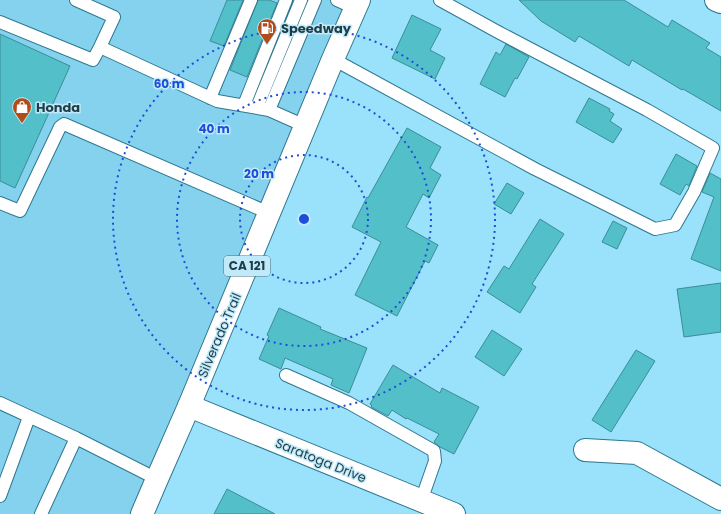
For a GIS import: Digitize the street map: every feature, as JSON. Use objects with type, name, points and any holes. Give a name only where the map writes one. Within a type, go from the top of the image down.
[{"type":"main road","points":[[716,0],[721,2]]},
{"type":"main road","name":"Silverado Trail","points":[[142,514],[189,406],[333,59],[350,3]]},
{"type":"main road","name":"Saratoga Drive","points":[[189,406],[454,514]]},
{"type":"main road","points":[[585,450],[637,453],[721,499]]},
{"type":"lane","points":[[0,22],[93,60],[114,16],[76,0]]},
{"type":"lane","points":[[210,98],[251,0]]},
{"type":"lane","points":[[244,105],[286,0]]},
{"type":"lane","points":[[257,108],[301,0]]},
{"type":"lane","points":[[270,110],[315,0]]},
{"type":"lane","points":[[333,59],[535,169],[655,229],[675,226],[694,192],[713,148],[647,110],[440,0]]},
{"type":"lane","points":[[100,47],[217,101],[270,110],[305,126]]},
{"type":"lane","points":[[0,203],[20,211],[60,127],[64,124],[269,213]]},
{"type":"lane","points":[[286,375],[349,403],[434,450],[435,461],[421,501]]},
{"type":"lane","points":[[0,403],[76,438],[156,479]]},
{"type":"lane","points":[[0,496],[29,417]]},
{"type":"lane","points":[[41,514],[76,438]]},
{"type":"shaded area","points":[[0,0],[359,0],[142,514],[0,514]]},
{"type":"building","points":[[227,0],[243,0],[224,46],[210,41]]},
{"type":"building","points":[[258,0],[269,0],[277,3],[247,77],[230,70]]},
{"type":"building","points":[[519,0],[624,0],[668,27],[672,20],[710,43],[706,48],[721,57],[721,111],[632,60],[629,66],[579,36],[575,42],[541,21]]},
{"type":"building","points":[[412,15],[441,29],[430,50],[445,58],[435,79],[392,58]]},
{"type":"building","name":"Honda","points":[[0,34],[70,66],[15,188],[0,181]]},
{"type":"building","points":[[506,44],[529,57],[517,79],[515,78],[505,97],[480,84],[496,52],[500,55]]},
{"type":"building","points":[[589,98],[610,109],[609,111],[614,114],[610,121],[622,129],[613,143],[576,122]]},
{"type":"building","points":[[407,128],[441,147],[430,168],[441,175],[429,198],[423,194],[406,227],[438,245],[429,263],[425,261],[397,316],[355,295],[381,242],[352,227],[367,197],[368,198]]},
{"type":"building","points":[[676,154],[697,166],[689,186],[686,184],[680,195],[660,184]]},
{"type":"building","points":[[710,173],[721,179],[721,271],[691,259],[714,197],[702,192]]},
{"type":"building","points":[[507,183],[524,193],[511,214],[494,204]]},
{"type":"building","points":[[540,219],[564,234],[532,284],[536,287],[520,313],[487,292],[504,266],[509,269]]},
{"type":"building","points":[[613,221],[627,228],[617,249],[602,242]]},
{"type":"building","points":[[721,283],[721,332],[684,337],[677,289]]},
{"type":"building","points":[[279,308],[321,327],[320,329],[367,348],[349,393],[331,385],[333,379],[285,358],[281,369],[259,359],[269,336],[267,335]]},
{"type":"building","points":[[492,330],[522,349],[504,376],[475,357]]},
{"type":"building","points":[[636,350],[655,361],[611,432],[592,420]]},
{"type":"building","points":[[393,365],[440,393],[442,388],[479,407],[454,454],[440,447],[434,442],[439,434],[407,418],[406,419],[392,410],[388,416],[371,407],[372,406],[370,404]]},
{"type":"building","points":[[227,489],[275,514],[214,514]]},
{"type":"place","name":"Speedway","points":[[267,45]]},
{"type":"place","name":"Honda","points":[[22,124]]}]
